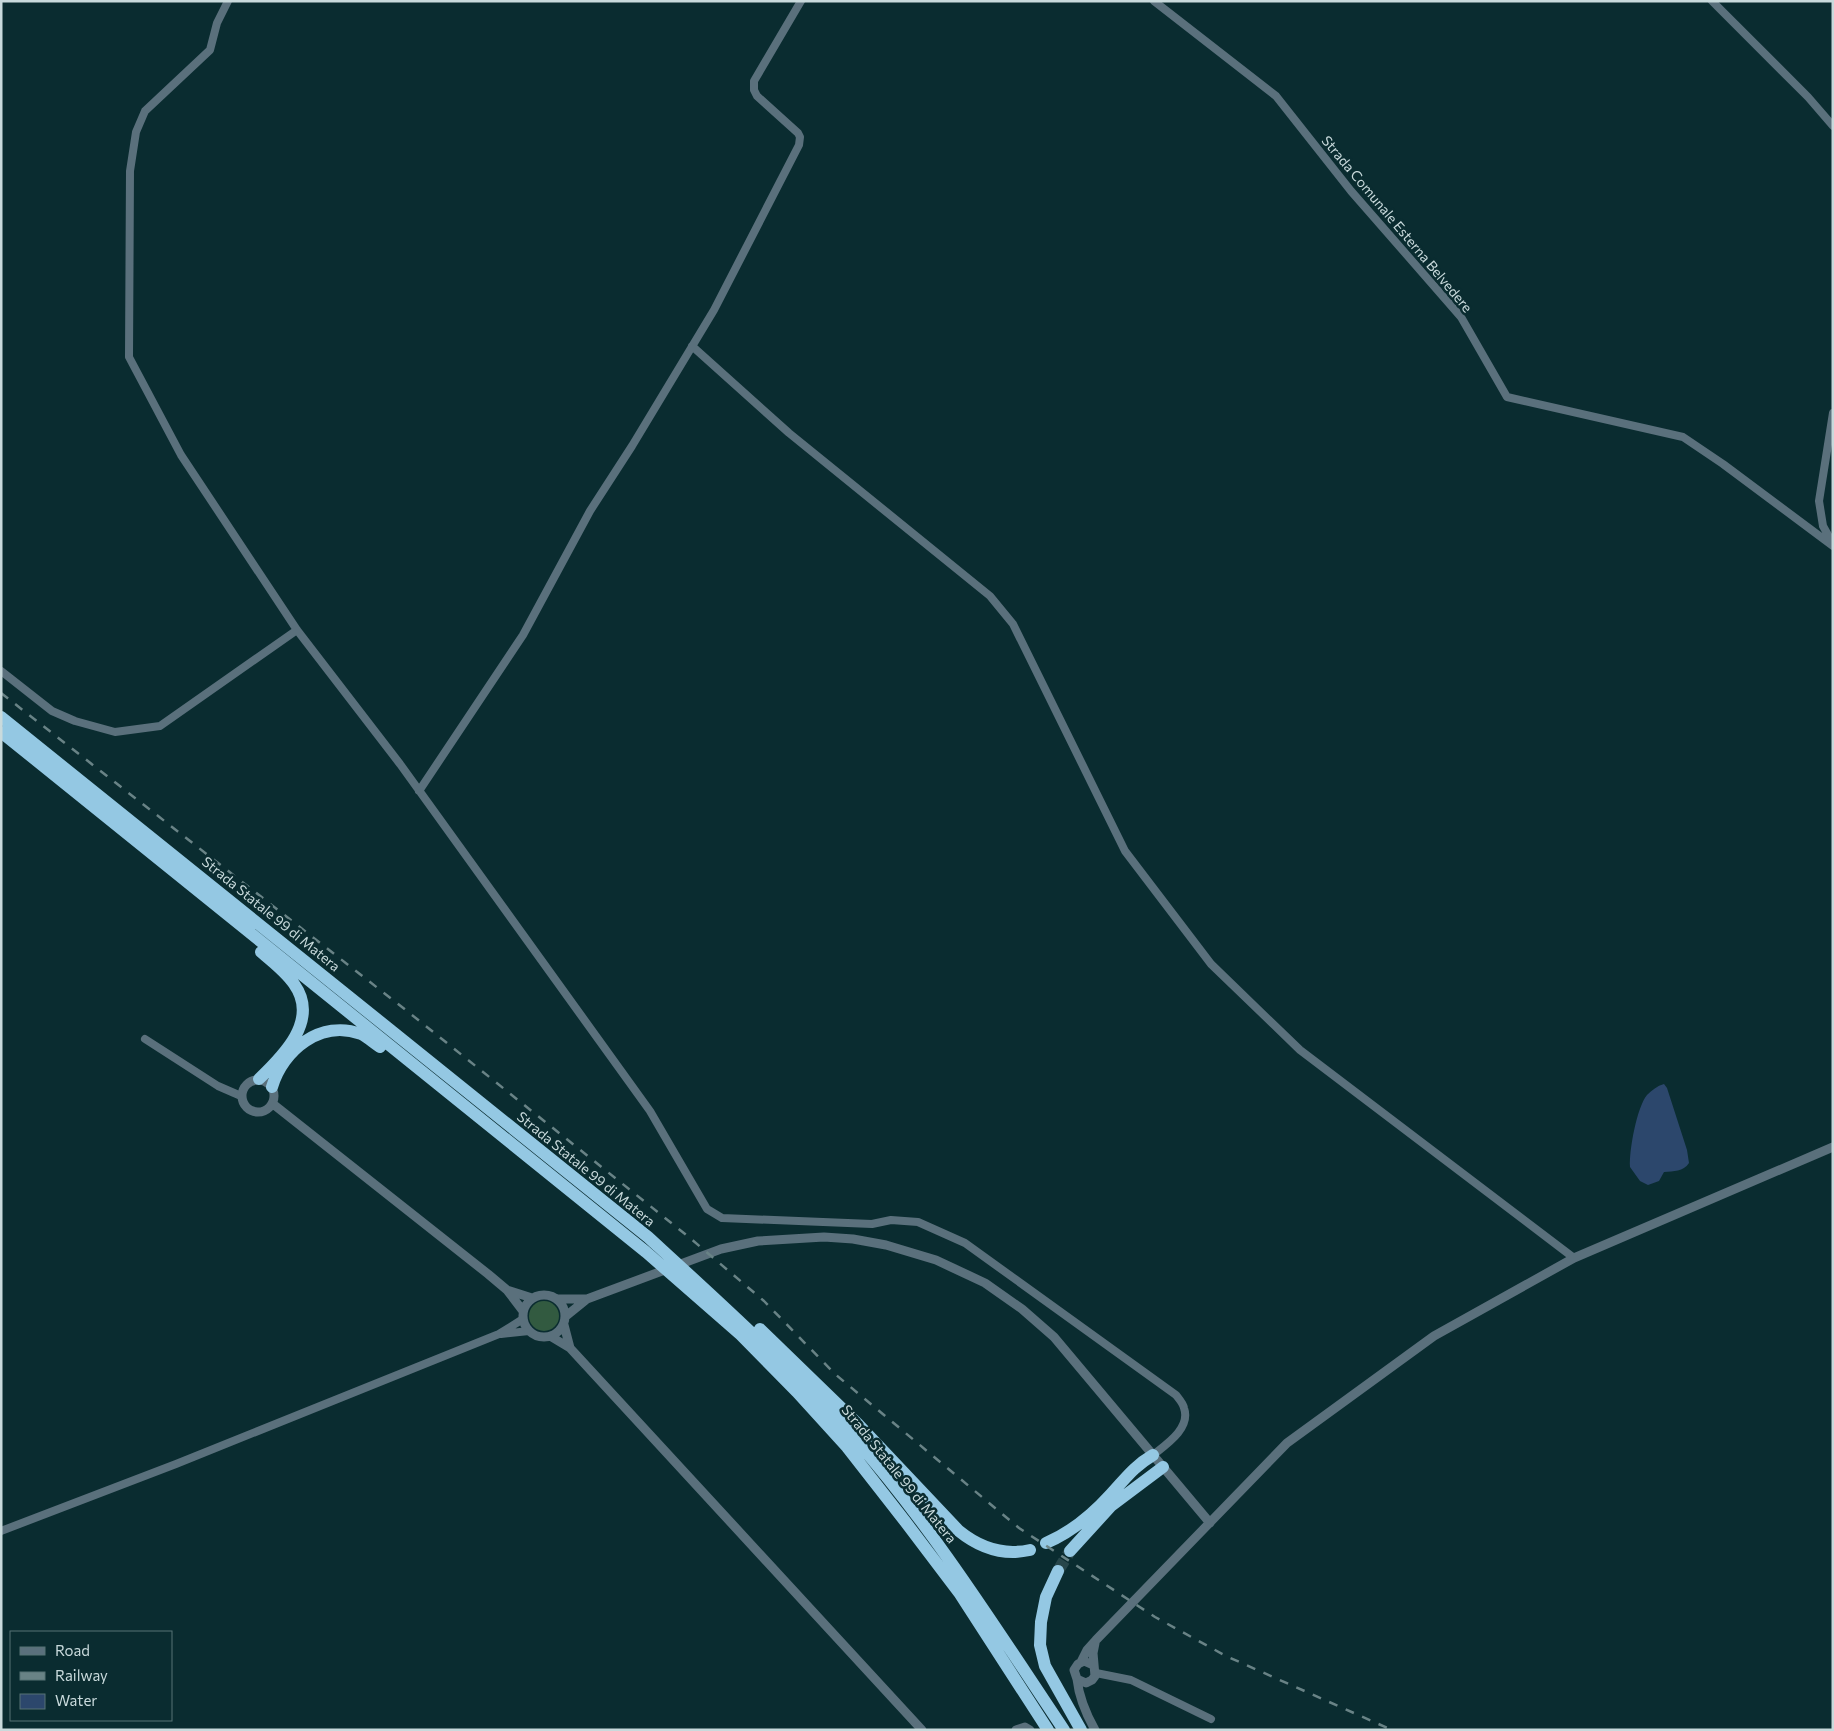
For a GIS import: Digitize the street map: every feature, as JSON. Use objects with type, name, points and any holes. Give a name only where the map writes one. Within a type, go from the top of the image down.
[{"type":"highway","name":"Strada Statale 99 di Matera","points":[[1,718],[648,1237],[748,1328],[854,1438],[915,1514],[970,1588],[1064,1730]]},
{"type":"highway","points":[[1,732],[646,1252],[741,1335],[803,1399],[852,1454],[904,1520],[960,1594],[1048,1730]]},
{"type":"highway","points":[[70,788],[110,827],[272,962],[295,985],[301,1000],[302,1015],[299,1030],[292,1043],[258,1079]]},
{"type":"highway","points":[[272,1088],[280,1066],[296,1048],[312,1036],[331,1031],[347,1030],[363,1035],[447,1101],[531,1159]]},
{"type":"highway","points":[[648,1237],[723,1295],[785,1352],[858,1424],[959,1531],[970,1540],[995,1550],[1007,1553],[1030,1550]]},
{"type":"highway","points":[[1046,1543],[1064,1535],[1078,1525],[1112,1493],[1129,1472],[1154,1455]]},
{"type":"highway","points":[[1070,1551],[1111,1506],[1163,1467]]},
{"type":"highway","points":[[1058,1571],[1046,1597],[1041,1622],[1040,1645],[1045,1666],[1089,1728]]},
{"type":"street","points":[[228,1],[217,23],[210,50],[145,111],[136,132],[130,171],[129,357],[181,455],[297,630],[419,791],[650,1111],[707,1209],[722,1218],[872,1224],[891,1220],[918,1222],[965,1243],[1176,1394],[1184,1407],[1186,1416],[1183,1426],[1172,1440],[1154,1455]]},
{"type":"street","points":[[419,791],[523,635],[590,511],[632,446],[714,310],[799,145],[800,137],[798,133],[757,96],[754,90],[754,81],[801,1]]},
{"type":"street","name":"Strada Comunale Esterna Belvedere","points":[[1154,1],[1276,96],[1351,191],[1461,317],[1507,397],[1683,437],[1833,545]]},
{"type":"street","points":[[1712,1],[1808,97],[1833,126]]},
{"type":"street","points":[[692,346],[789,433],[990,596],[1013,624],[1125,850],[1211,964],[1300,1050],[1574,1258]]},
{"type":"street","points":[[1833,413],[1819,501],[1823,526],[1833,545]]},
{"type":"street","points":[[1,671],[52,712],[74,721],[115,732],[160,726],[297,630]]},
{"type":"street","points":[[145,1039],[218,1086],[241,1096]]},
{"type":"street","points":[[258,1079],[268,1083],[272,1088],[274,1093],[273,1104],[264,1111],[254,1112],[244,1106],[241,1096],[245,1086],[253,1080],[258,1079]]},
{"type":"street","points":[[273,1104],[507,1290],[523,1315],[529,1331]]},
{"type":"street","points":[[1089,1728],[1074,1670],[1081,1662],[1087,1650],[1287,1443],[1434,1336],[1574,1258],[1833,1147]]},
{"type":"street","points":[[507,1290],[532,1298],[545,1294],[558,1299],[587,1299],[721,1249],[758,1240],[824,1237],[854,1239],[886,1245],[936,1260],[985,1283],[1022,1309],[1054,1338],[1210,1523]]},
{"type":"street","points":[[499,1334],[523,1315],[532,1298]]},
{"type":"street","points":[[558,1299],[565,1310],[570,1348]]},
{"type":"street","points":[[1,1531],[176,1464],[499,1334],[529,1331],[539,1337],[556,1334],[565,1320],[587,1299]]},
{"type":"street","points":[[550,1336],[570,1348],[922,1730]]},
{"type":"street","points":[[1084,1706],[1086,1690],[1089,1682],[1094,1678],[1093,1653],[1096,1640]]},
{"type":"street","points":[[1081,1662],[1088,1662],[1095,1669],[1131,1680],[1211,1719]]},
{"type":"street","points":[[1077,1679],[1089,1682]]},
{"type":"street","points":[[1016,1730],[1025,1727],[1030,1730]]},
{"type":"green space","points":[[544,1301],[550,1302],[558,1310],[558,1322],[550,1330],[544,1331],[538,1330],[530,1322],[529,1316],[530,1310],[538,1302]]},
{"type":"water","points":[[1664,1084],[1667,1088],[1687,1150],[1689,1163],[1681,1170],[1664,1172],[1659,1181],[1648,1185],[1640,1181],[1630,1167],[1632,1140],[1643,1101],[1653,1090]]},
{"type":"tunnel","points":[[1058,1571],[1070,1551]]},
{"type":"railway","points":[[1,693],[407,1011],[690,1238],[764,1301],[835,1374],[1019,1528],[1155,1617],[1226,1656],[1392,1730]]}]
